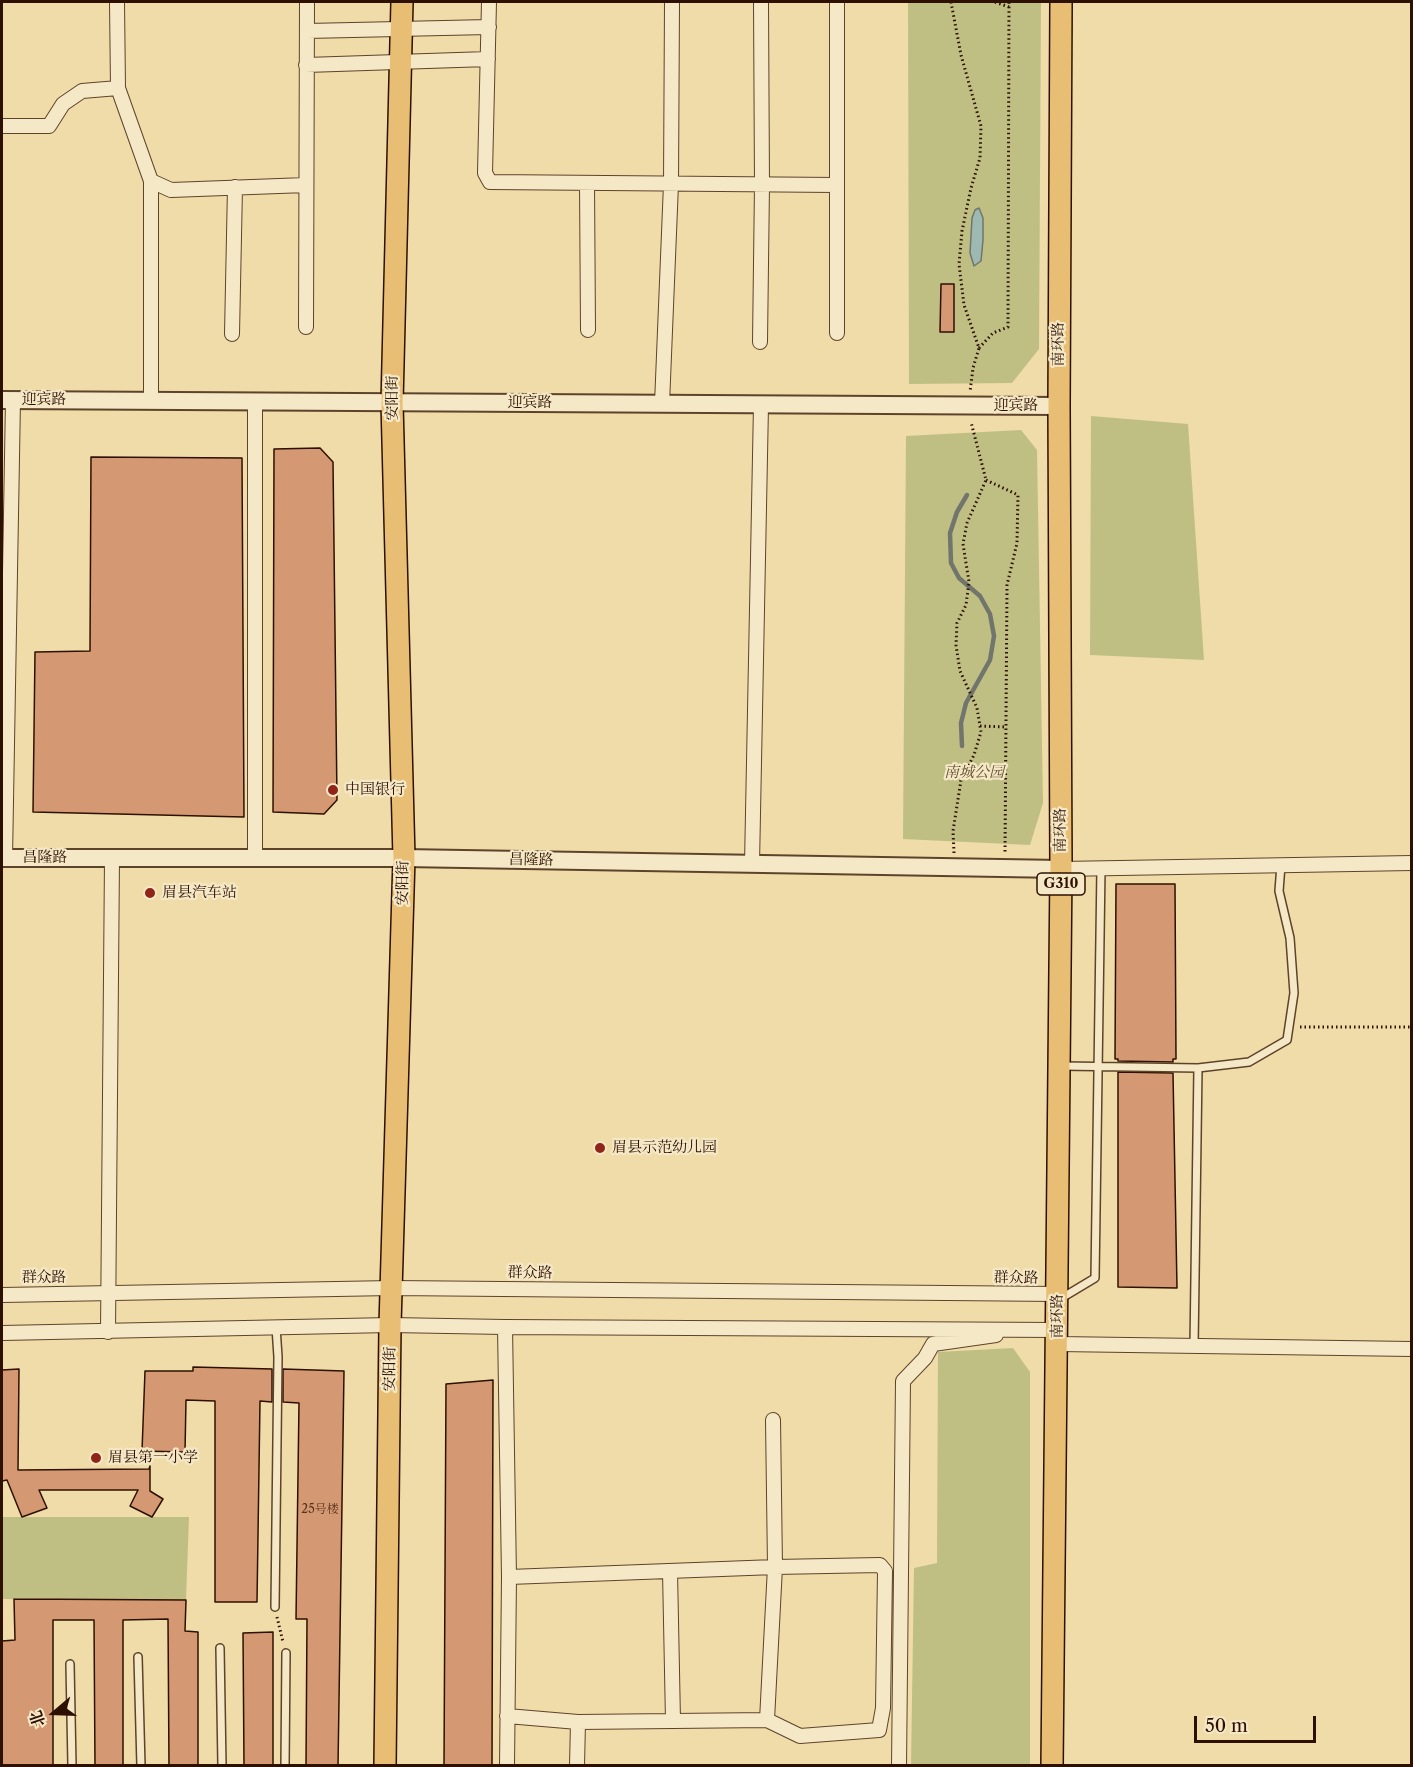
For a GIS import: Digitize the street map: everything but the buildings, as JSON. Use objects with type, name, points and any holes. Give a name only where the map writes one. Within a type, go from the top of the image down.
[{"type":"main road","name":"安阳街","points":[[385,1766],[390,1325],[404,858],[392,402],[402,2]]},
{"type":"main road","name":"南环路","points":[[1052,1766],[1060,1066],[1061,2]]},
{"type":"street","points":[[117,2],[118,88],[151,181],[151,401]]},
{"type":"street","points":[[306,327],[307,2]]},
{"type":"street","points":[[489,2],[486,173],[490,182],[836,185]]},
{"type":"street","points":[[662,404],[671,184],[672,2]]},
{"type":"street","points":[[760,342],[761,2]]},
{"type":"street","points":[[837,2],[837,333]]},
{"type":"street","points":[[306,31],[489,27]]},
{"type":"street","points":[[306,65],[488,58]]},
{"type":"street","points":[[2,126],[49,126],[63,104],[82,91],[118,88]]},
{"type":"street","points":[[151,181],[171,190],[306,185]]},
{"type":"street","points":[[586,183],[588,330]]},
{"type":"street","points":[[232,334],[234,187]]},
{"type":"street","points":[[3,858],[7,400]]},
{"type":"street","name":"迎宾路","points":[[7,400],[1059,406]]},
{"type":"street","points":[[255,402],[255,858]]},
{"type":"street","points":[[752,864],[761,405]]},
{"type":"street","name":"昌隆路","points":[[3,858],[404,858],[1061,868]]},
{"type":"street","points":[[108,1332],[112,858]]},
{"type":"street","points":[[1061,868],[1412,863]]},
{"type":"street","name":"群众路","points":[[2,1295],[392,1288],[1058,1297]]},
{"type":"street","points":[[2,1333],[390,1325],[505,1328],[1005,1328],[1058,1337],[1194,1346],[1412,1349]]},
{"type":"street","points":[[505,1328],[509,1577],[507,1766]]},
{"type":"street","points":[[898,1766],[903,1381],[925,1358],[933,1344],[999,1334],[1005,1328]]},
{"type":"street","points":[[767,1720],[775,1567],[773,1420]]},
{"type":"street","points":[[507,1716],[578,1722],[767,1720],[800,1736],[879,1731],[883,1708],[885,1571],[880,1565],[509,1577]]},
{"type":"street","points":[[670,1571],[673,1721]]},
{"type":"street","points":[[577,1766],[578,1722]]},
{"type":"lane","points":[[1060,1066],[1198,1068],[1249,1062],[1287,1040],[1294,993],[1290,938],[1279,891],[1281,865]]},
{"type":"lane","points":[[1058,1297],[1095,1278],[1101,868]]},
{"type":"lane","points":[[1194,1346],[1198,1068]]},
{"type":"lane","points":[[274,1607],[278,1357],[276,1327]]},
{"type":"lane","points":[[220,1648],[222,1766]]},
{"type":"lane","points":[[285,1766],[286,1653]]},
{"type":"lane","points":[[138,1657],[141,1766]]},
{"type":"lane","points":[[70,1664],[72,1766]]},
{"type":"path","points":[[951,2],[957,39],[981,126],[980,158],[964,220],[959,264],[964,305],[979,348]]},
{"type":"path","points":[[995,2],[1009,8]]},
{"type":"path","points":[[954,867],[953,831],[958,791],[974,755],[981,732],[976,706],[960,671],[957,645],[957,622],[966,605],[969,582],[963,544],[967,524],[986,480],[969,406],[973,368],[979,348],[993,333],[1008,327],[1009,2]]},
{"type":"path","points":[[986,480],[1018,495],[1017,543],[1007,585],[1006,868]]},
{"type":"path","points":[[980,726],[1006,727]]},
{"type":"path","points":[[1289,1027],[1412,1028]]},
{"type":"path","points":[[274,1607],[286,1653]]},
{"type":"green space","points":[[908,2],[1041,2],[1039,349],[1012,383],[909,384]]},
{"type":"green space","points":[[1091,416],[1188,424],[1204,660],[1090,655]]},
{"type":"green space","name":"南城公园","points":[[1021,430],[1037,450],[1043,803],[1030,845],[903,839],[906,436]]},
{"type":"green space","points":[[1013,1348],[1030,1372],[1030,1765],[911,1765],[914,1568],[937,1563],[938,1352]]},
{"type":"green space","points":[[2,1517],[189,1517],[186,1600],[2,1599]]},
{"type":"water","points":[[979,208],[983,218],[983,240],[981,261],[974,266],[970,253],[972,218],[975,210]]},
{"type":"waterway","points":[[962,746],[961,723],[966,703],[990,660],[994,636],[990,614],[980,596],[959,578],[951,563],[950,533],[957,512],[967,495]]},
{"type":"place","name":"中国银行","points":[[333,790]]},
{"type":"place","name":"眉县汽车站","points":[[150,893]]},
{"type":"place","name":"眉县示范幼儿园","points":[[600,1148]]},
{"type":"place","name":"眉县第一小学","points":[[96,1458]]}]
